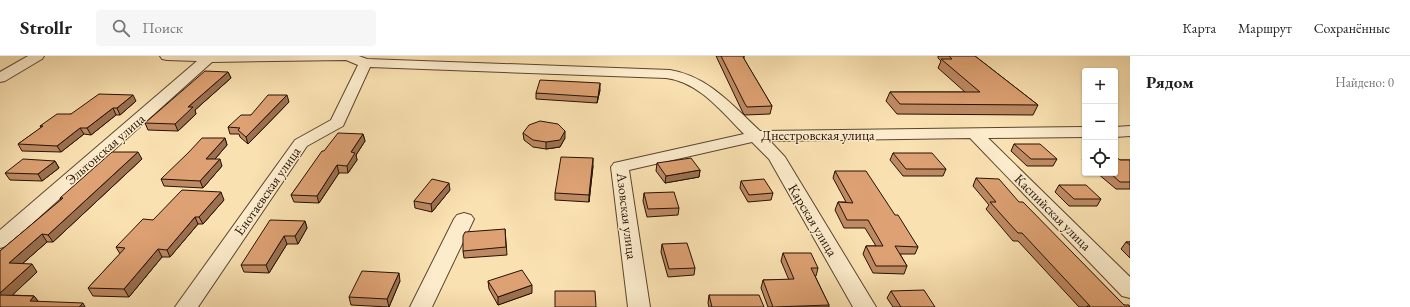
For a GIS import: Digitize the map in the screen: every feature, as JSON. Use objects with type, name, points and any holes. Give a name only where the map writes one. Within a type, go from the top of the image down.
[{"type":"street","points":[[0,78],[37,56]]},
{"type":"street","name":"Днестровская улица","points":[[166,56],[348,56],[365,63],[659,73],[685,77],[705,87],[756,136],[976,135],[1082,132]]},
{"type":"street","name":"Эльтонская улица","points":[[0,241],[210,57]]},
{"type":"street","name":"Енотаевская улица","points":[[186,307],[301,143],[337,123],[365,63]]},
{"type":"street","points":[[1118,132],[1130,131]]},
{"type":"street","name":"Каспийская улица","points":[[976,135],[1130,290]]},
{"type":"street","name":"Азовская улица","points":[[639,307],[620,166],[756,136]]},
{"type":"street","name":"Карская улица","points":[[756,136],[776,157],[865,307]]},
{"type":"street","points":[[421,307],[464,219]]},
{"type":"building","points":[[721,56],[744,56],[743,57],[772,106],[747,107]]},
{"type":"building","points":[[949,56],[975,56],[1038,105],[900,104],[890,92],[980,92],[941,59],[952,59]]},
{"type":"building","points":[[205,71],[228,72],[188,107],[193,107],[175,124],[145,123]]},
{"type":"building","points":[[540,80],[600,83],[598,97],[536,93]]},
{"type":"building","points":[[99,94],[133,95],[117,108],[113,108],[87,128],[80,128],[57,146],[18,144],[57,114],[71,114]]},
{"type":"building","points":[[268,95],[287,95],[246,137],[238,130],[240,128],[228,127],[241,115],[251,115]]},
{"type":"building","points":[[540,121],[558,124],[565,131],[560,140],[546,142],[533,140],[523,133],[529,125]]},
{"type":"building","points":[[338,133],[363,134],[351,152],[355,153],[347,166],[337,165],[317,196],[291,195],[322,151],[324,151]]},
{"type":"building","points":[[202,138],[225,138],[206,159],[220,159],[200,181],[161,179],[189,152]]},
{"type":"building","points":[[1014,144],[1040,144],[1057,159],[1031,159]]},
{"type":"building","points":[[112,152],[138,152],[48,235],[42,234],[9,263],[32,264],[0,293],[0,251],[63,198],[60,198]]},
{"type":"building","points":[[893,153],[932,153],[946,169],[906,169]]},
{"type":"building","points":[[561,157],[593,158],[589,195],[555,193]]},
{"type":"building","points":[[691,158],[700,170],[666,176],[657,163]]},
{"type":"building","points":[[1118,158],[1120,160],[1130,160],[1130,182],[1120,182],[1113,176],[1118,176]]},
{"type":"building","points":[[23,159],[55,161],[38,174],[5,173]]},
{"type":"building","points":[[835,171],[866,171],[895,215],[898,215],[918,247],[895,246],[907,266],[876,266],[866,246],[883,246],[868,220],[847,220],[838,202],[853,203]]},
{"type":"building","points":[[976,178],[999,179],[1019,202],[1023,202],[1124,305],[1129,305],[1130,307],[1088,307],[1087,306],[1090,306],[1022,233],[1018,233],[990,202],[996,202]]},
{"type":"building","points":[[432,179],[449,183],[431,204],[414,201]]},
{"type":"building","points":[[764,179],[773,193],[749,195],[741,181]]},
{"type":"building","points":[[1059,185],[1086,185],[1101,199],[1074,199]]},
{"type":"building","points":[[182,190],[221,192],[199,217],[195,217],[167,250],[158,249],[124,289],[88,288],[125,248],[116,247],[143,219],[153,220]]},
{"type":"building","points":[[674,192],[679,208],[648,209],[644,193]]},
{"type":"building","points":[[270,220],[305,221],[295,236],[284,236],[266,265],[241,265]]},
{"type":"building","points":[[505,229],[506,247],[463,251],[463,236],[465,232]]},
{"type":"building","points":[[687,243],[695,268],[669,269],[662,244]]},
{"type":"building","points":[[783,253],[811,253],[818,268],[811,268],[829,305],[773,307],[763,280],[794,279]]},
{"type":"building","points":[[522,270],[532,285],[498,297],[488,281]]},
{"type":"building","points":[[362,271],[399,273],[387,299],[349,297]]},
{"type":"building","points":[[924,290],[935,307],[901,307],[891,291]]},
{"type":"building","points":[[555,291],[595,291],[596,307],[555,307]]},
{"type":"building","points":[[0,295],[34,296],[30,301],[83,303],[79,307],[0,307]]},
{"type":"building","points":[[709,295],[759,295],[764,307],[712,307]]}]
